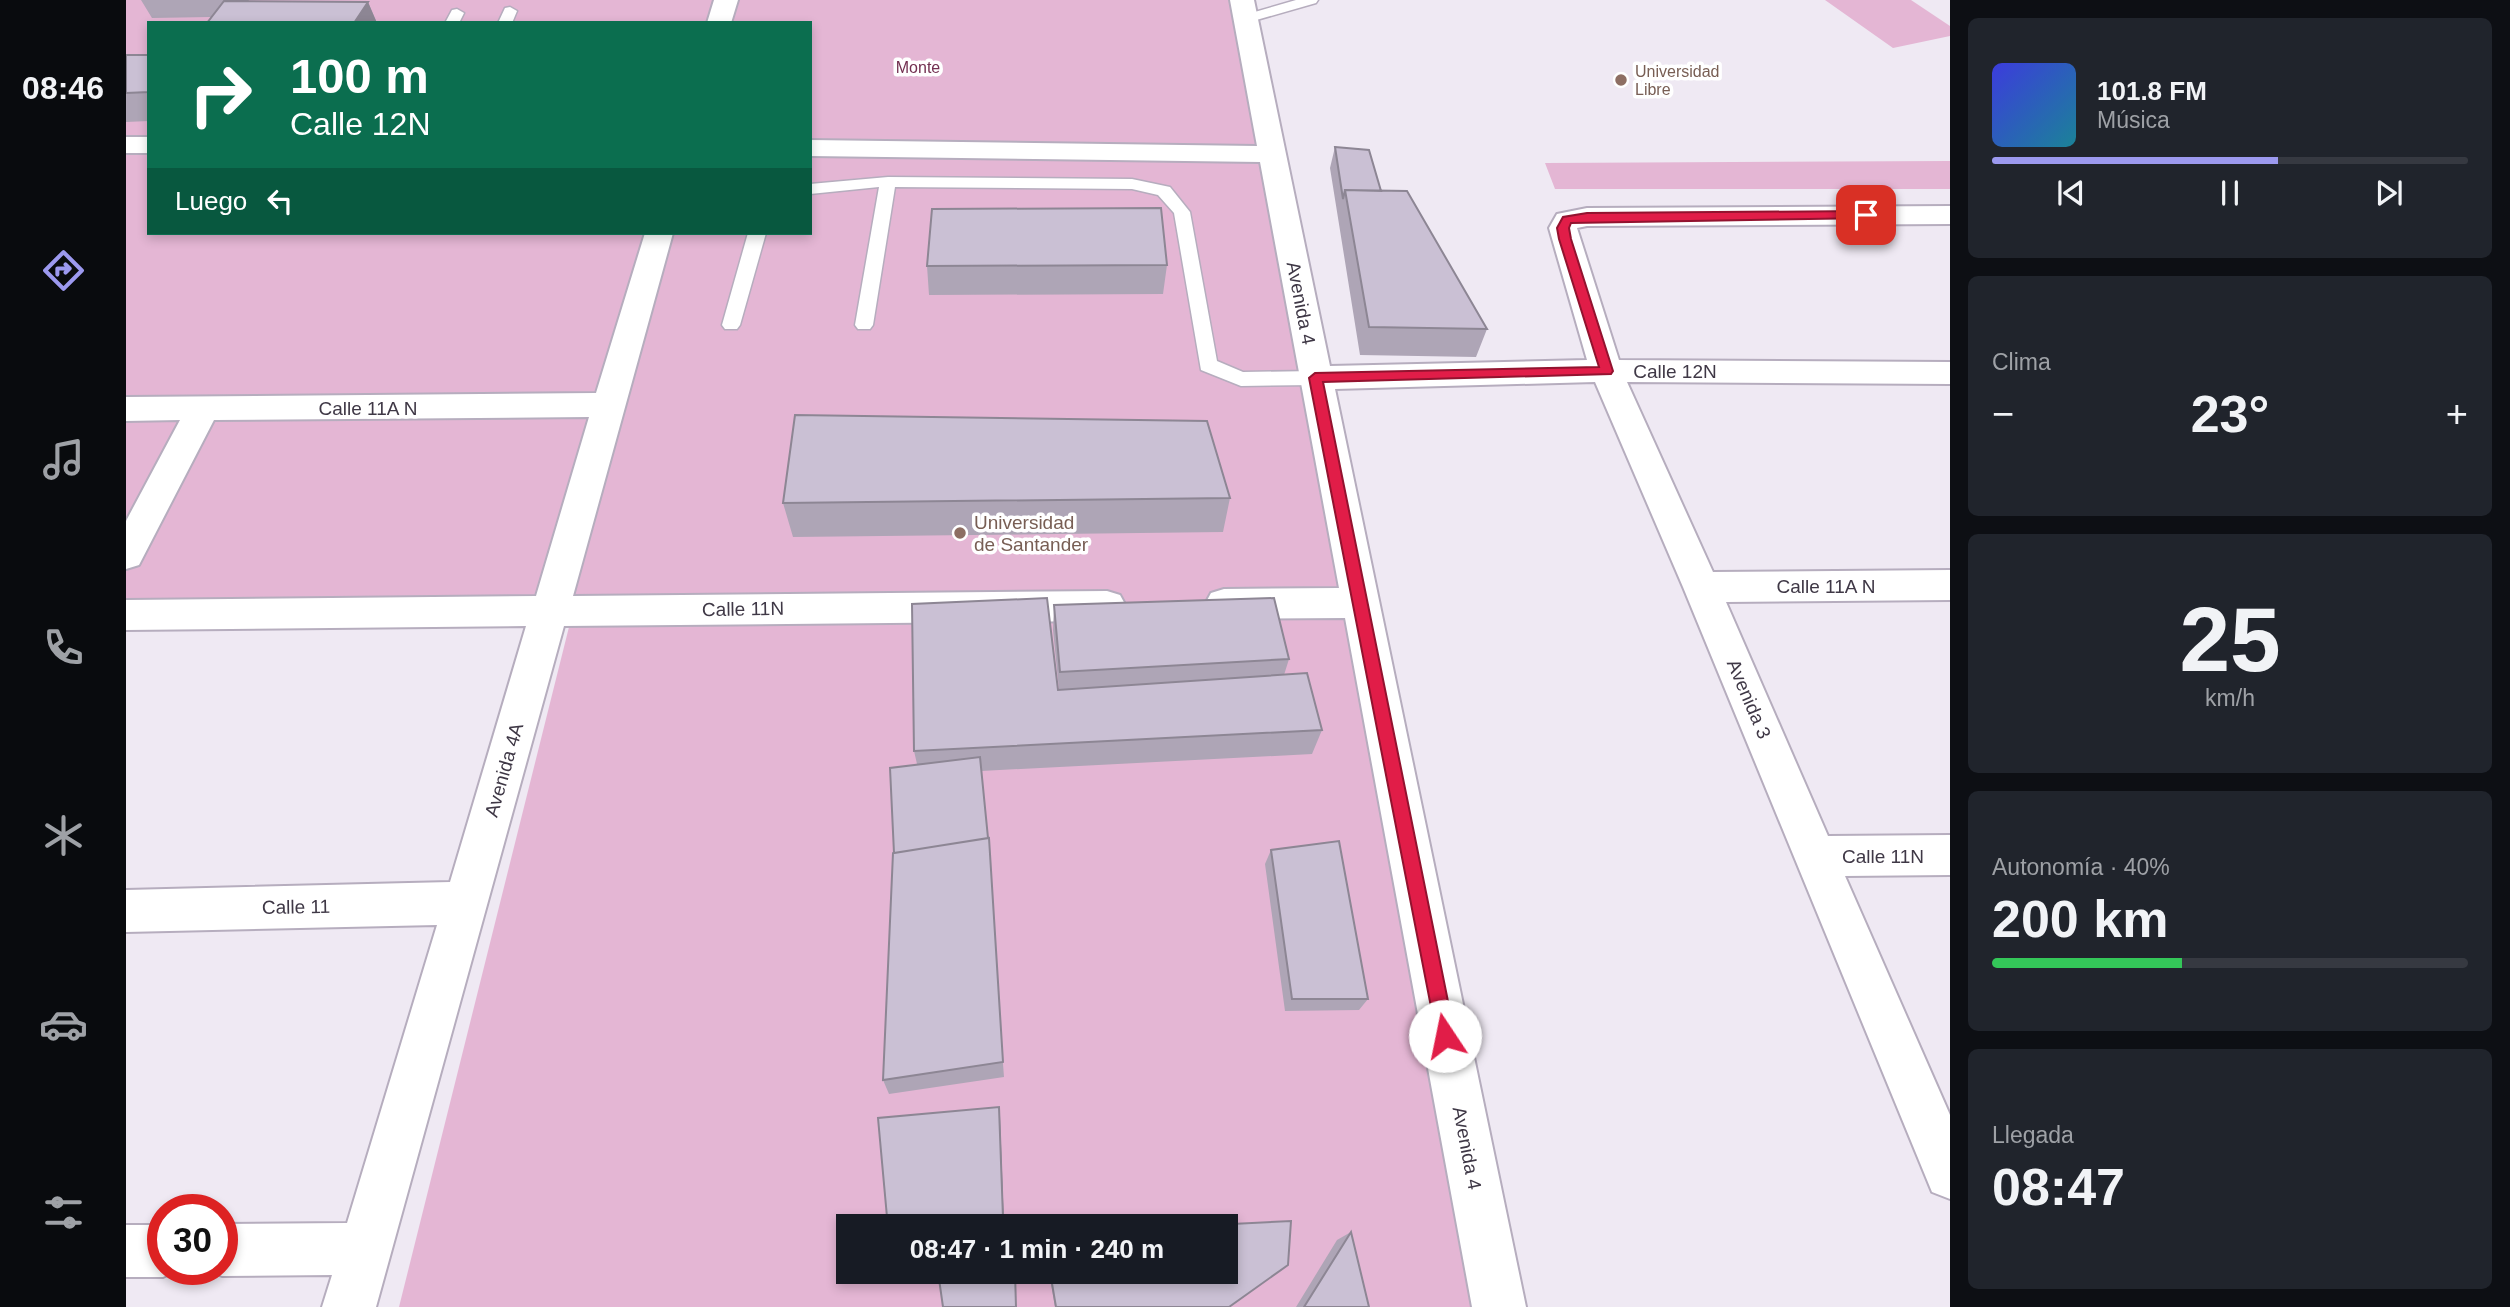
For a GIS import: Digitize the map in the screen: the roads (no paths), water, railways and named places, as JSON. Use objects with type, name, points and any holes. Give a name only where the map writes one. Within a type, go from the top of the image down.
[{"type":"street","points":[[720,21],[726,0]]},
{"type":"street","name":"Avenida 4","points":[[1244,9],[1499,1307]]},
{"type":"street","points":[[126,145],[147,145]]},
{"type":"street","points":[[812,148],[1272,153]]},
{"type":"street","name":"Avenida 3","points":[[1950,215],[1587,217],[1567,220],[1563,228],[1606,371],[1701,587],[1950,1174]]},
{"type":"street","name":"Avenida 4A","points":[[349,1307],[658,235]]},
{"type":"street","name":"Calle 12N","points":[[1315,378],[1606,371],[1950,373]]},
{"type":"street","name":"Calle 11A N","points":[[126,409],[609,405]]},
{"type":"street","points":[[126,555],[203,409]]},
{"type":"street","name":"Calle 11A N","points":[[1701,587],[1950,586]]},
{"type":"street","points":[[1192,605],[1360,603]]},
{"type":"street","name":"Calle 11N","points":[[126,615],[1136,605]]},
{"type":"street","name":"Calle 11N","points":[[1816,856],[1950,855]]},
{"type":"street","name":"Calle 11","points":[[126,911],[466,903]]},
{"type":"street","points":[[238,1250],[366,1249]]},
{"type":"street","points":[[126,1251],[147,1251]]},
{"type":"lane","points":[[1244,9],[1311,0]]},
{"type":"lane","points":[[812,189],[888,182],[1132,184],[1164,191],[1182,212],[1208,365],[1241,379],[1315,378]]},
{"type":"lane","points":[[864,325],[888,182]]},
{"type":"lane","points":[[731,325],[756,235]]},
{"type":"place","name":"Universidad Libre","points":[[1621,80]]},
{"type":"place","name":"Universidad de Santander","points":[[960,533]]},
{"type":"park label","name":"Monte","points":[[918,67]]}]
